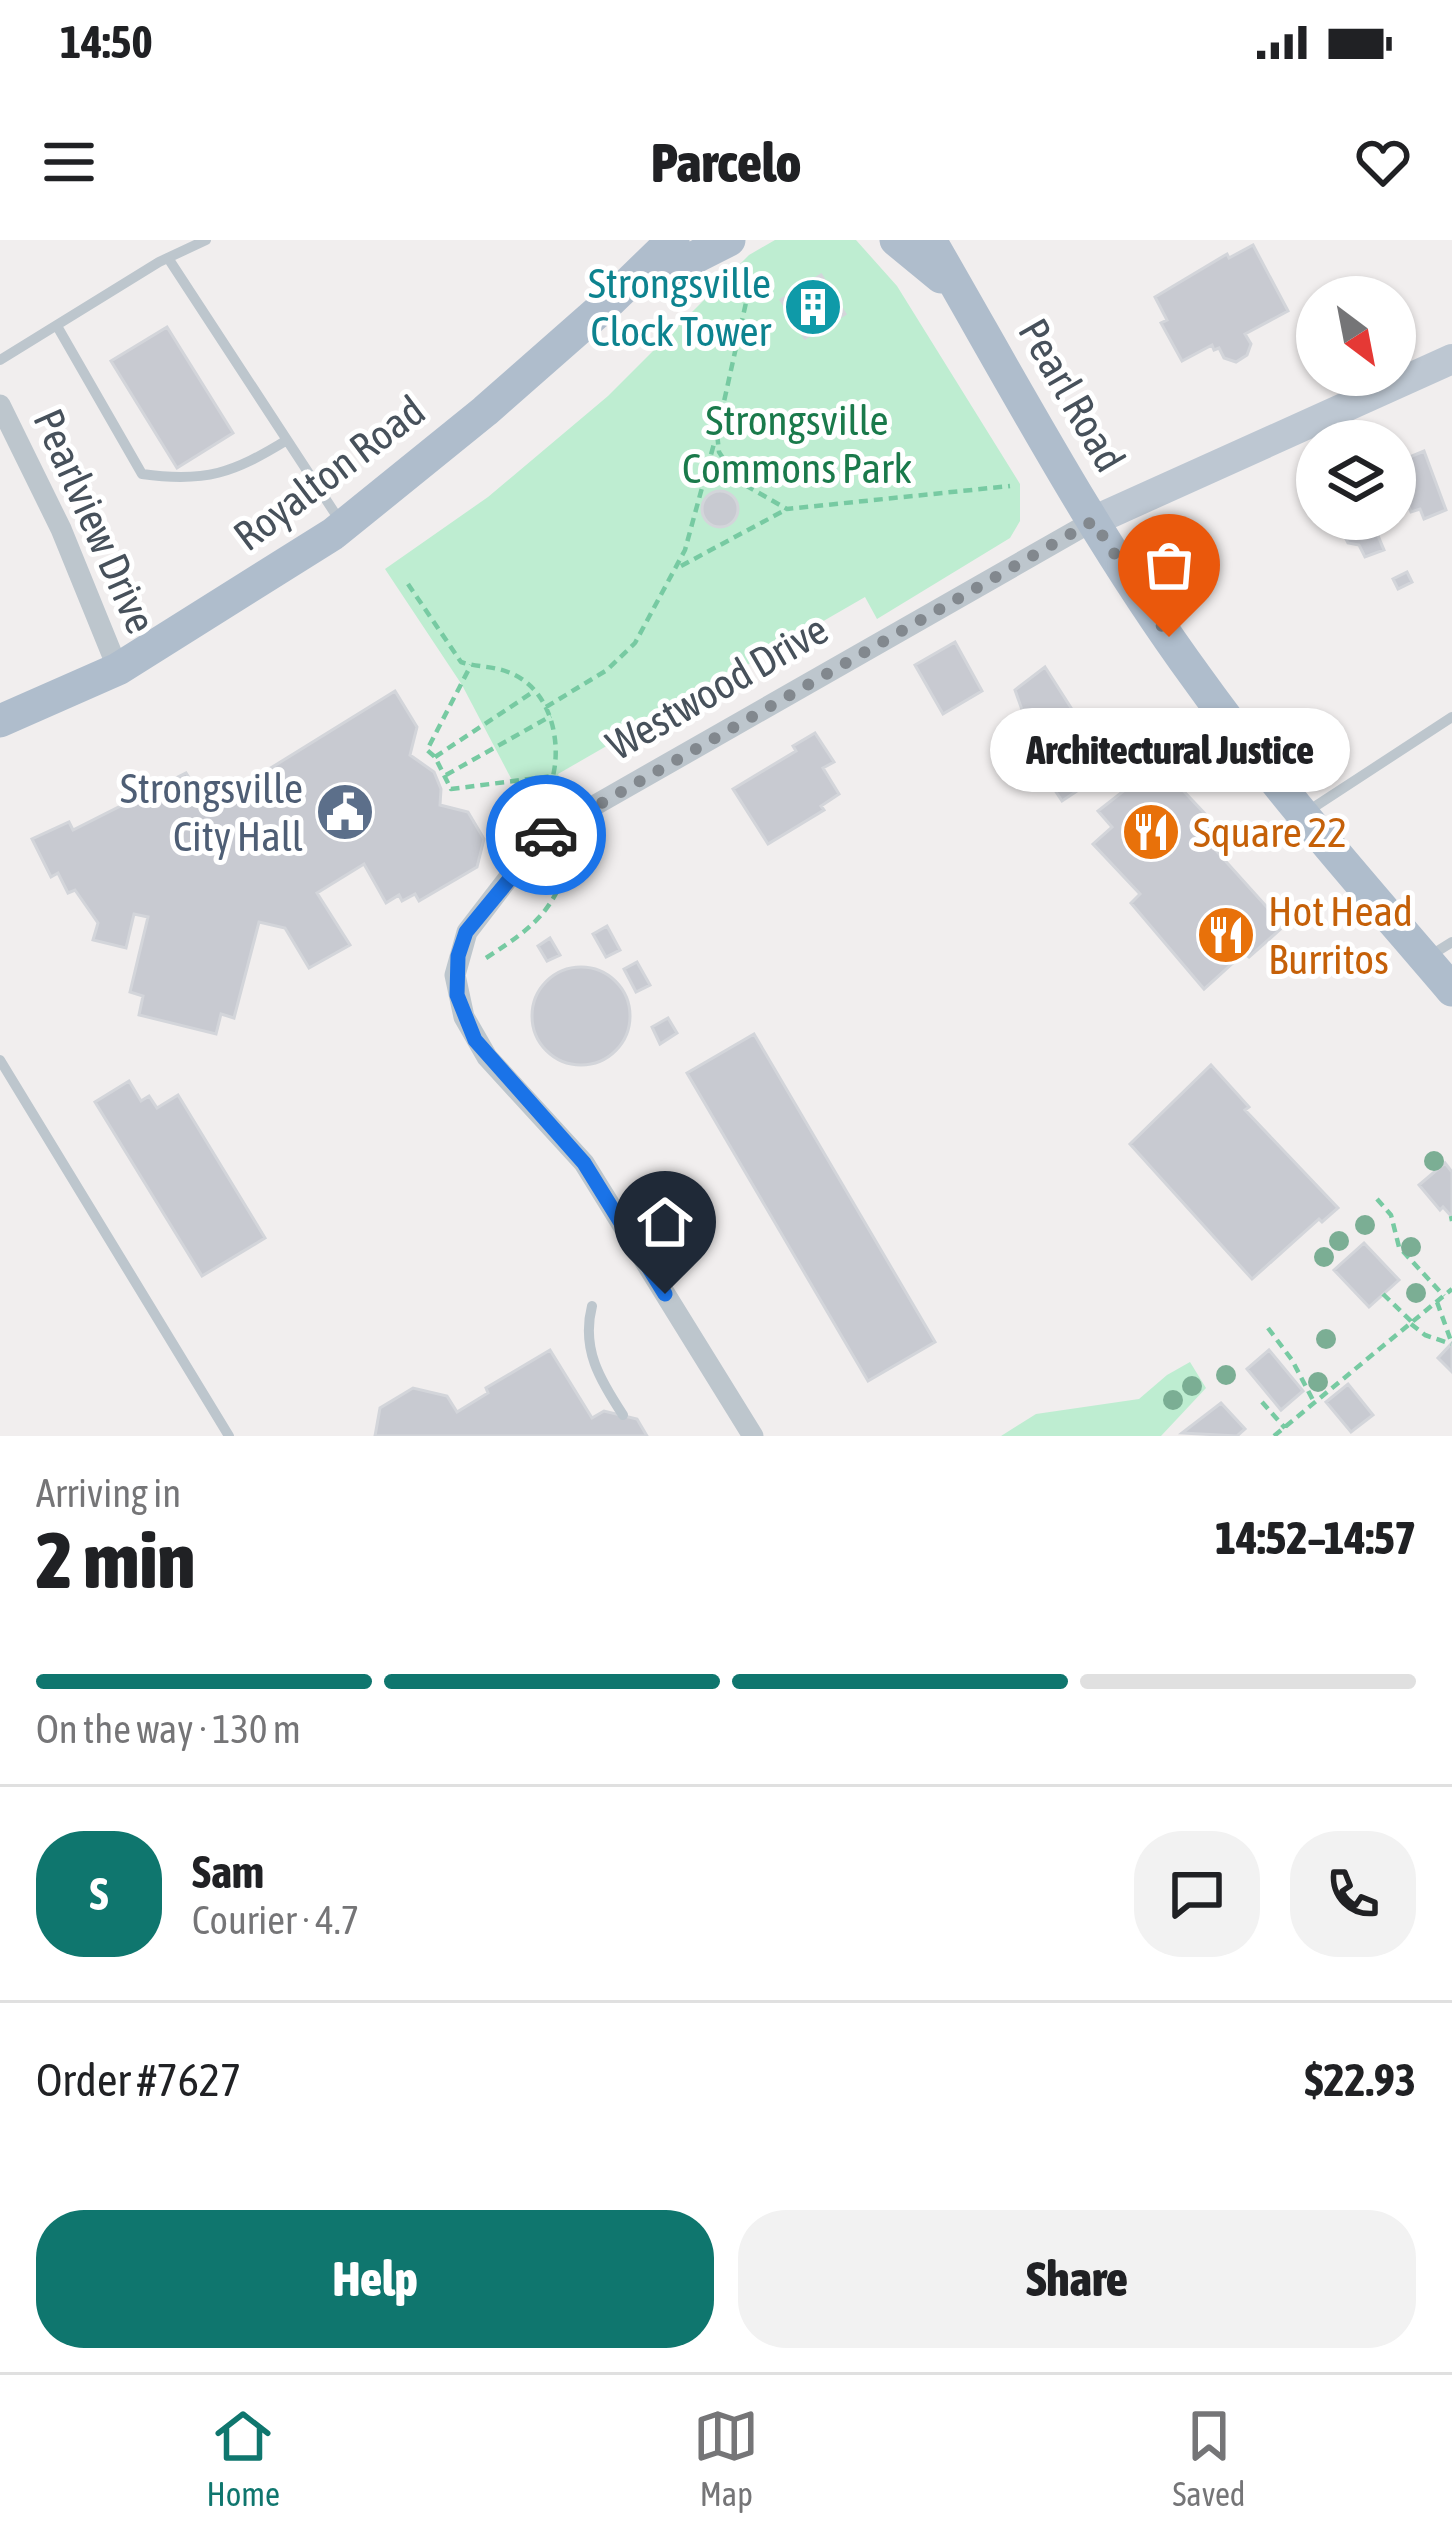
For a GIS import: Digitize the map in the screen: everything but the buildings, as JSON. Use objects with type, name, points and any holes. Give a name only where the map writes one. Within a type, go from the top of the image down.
[{"type":"main road","name":"Royalton Road","points":[[0,722],[118,669],[344,526],[469,424],[673,240]]},
{"type":"main road","points":[[609,302],[729,240]]},
{"type":"main road","points":[[896,240],[962,295]]},
{"type":"main road","name":"Pearl Road","points":[[930,240],[1093,521],[1196,677],[1302,814],[1439,950],[1452,990]]},
{"type":"street","name":"Westwood Drive","points":[[753,1436],[584,1163],[475,1040],[457,995],[458,956],[466,932],[555,828],[1093,521],[1452,359]]},
{"type":"street","name":"Pearlview Drive","points":[[0,404],[61,529],[118,669]]},
{"type":"lane","points":[[0,360],[206,240]]},
{"type":"lane","points":[[168,258],[344,526]]},
{"type":"lane","points":[[57,326],[142,474],[206,478],[245,465],[287,440]]},
{"type":"lane","points":[[1302,814],[1452,717]]},
{"type":"lane","points":[[0,1060],[229,1436]]},
{"type":"lane","points":[[592,1306],[588,1324],[592,1360],[622,1415]]},
{"type":"path","points":[[546,707],[627,653],[678,568],[717,433],[749,289]]},
{"type":"path","points":[[717,433],[719,452],[738,481],[787,509]]},
{"type":"path","points":[[678,568],[787,509],[1010,485]]},
{"type":"path","points":[[408,584],[455,655],[471,665],[508,672],[546,707],[557,760],[553,776],[451,789],[427,750],[471,665]]},
{"type":"path","points":[[435,757],[533,692]]},
{"type":"path","points":[[445,776],[551,716]]},
{"type":"path","points":[[563,885],[573,841]]},
{"type":"path","points":[[1377,1199],[1390,1215],[1399,1247],[1444,1296]]},
{"type":"path","points":[[1274,1436],[1452,1289]]},
{"type":"path","points":[[1383,1294],[1425,1335],[1451,1344],[1437,1302]]},
{"type":"path","points":[[1268,1328],[1315,1403]]},
{"type":"path","points":[[1262,1402],[1285,1428]]},
{"type":"green space","name":"Strongsville Commons Park","points":[[775,240],[856,240],[897,286],[1020,484],[1020,521],[1010,538],[877,619],[865,597],[558,774],[565,793],[563,805],[535,824],[462,685],[385,569],[488,497],[608,396],[749,255]]},
{"type":"green space","points":[[1190,1362],[1206,1388],[1161,1436],[1001,1436],[1036,1414],[1139,1399]]},
{"type":"way so far","points":[[546,835],[1093,521],[1169,637]]},
{"type":"place","name":"Strongsville Clock Tower","points":[[813,307]]},
{"type":"place","name":"Architectural Justice","points":[[1169,637]]},
{"type":"place","name":"Strongsville City Hall","points":[[345,812]]},
{"type":"place","name":"Square 22","points":[[1151,832]]},
{"type":"place","name":"Hot Head Burritos","points":[[1226,935]]},
{"type":"route","points":[[546,835],[466,932],[455,975],[457,995],[475,1040],[584,1163],[665,1294]]}]
